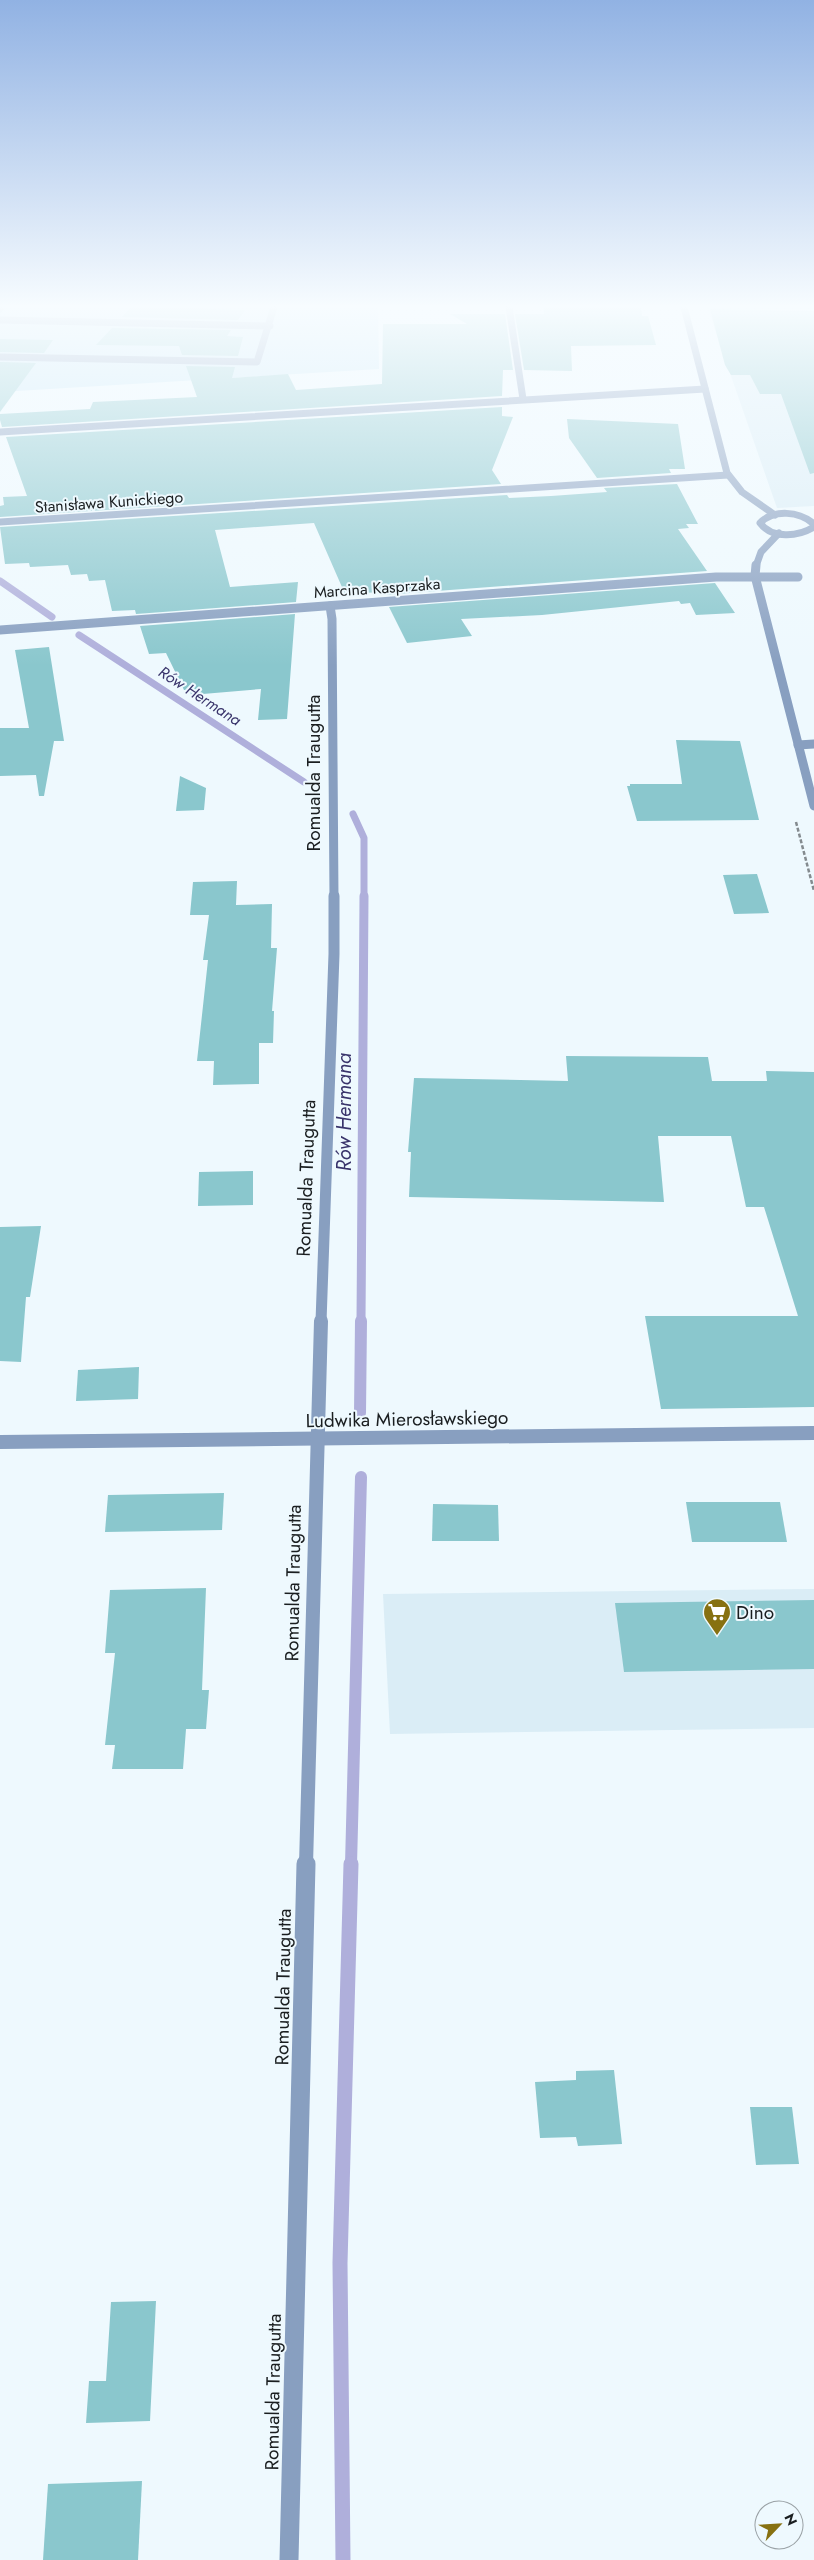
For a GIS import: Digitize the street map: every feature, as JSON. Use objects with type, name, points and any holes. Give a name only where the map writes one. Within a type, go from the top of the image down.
[{"type":"street","points":[[0,432],[88,426]]},
{"type":"street","points":[[715,426],[728,475],[742,492],[774,515]]},
{"type":"street","name":"Stanisława Kunickiego","points":[[0,522],[728,475]]},
{"type":"street","points":[[814,516],[774,515],[760,522],[765,529],[779,533],[797,534],[814,528]]},
{"type":"street","points":[[801,516],[814,524]]},
{"type":"street","points":[[779,533],[767,543],[757,558],[755,576],[814,806]]},
{"type":"street","name":"Marcina Kasprzaka","points":[[0,630],[755,576],[798,577]]},
{"type":"street","name":"Romualda Traugutta","points":[[288,2560],[317,1439],[334,954],[332,619],[330,606]]},
{"type":"street","points":[[798,745],[814,744]]},
{"type":"street","name":"Ludwika Mierosławskiego","points":[[0,1442],[814,1433]]},
{"type":"shaded area","points":[[749,426],[814,426],[814,506],[777,508]]},
{"type":"shaded area","points":[[814,1589],[814,1728],[390,1734],[383,1594]]},
{"type":"building","points":[[180,426],[509,426],[492,470],[501,484],[0,517],[0,506],[4,505],[3,497],[27,496],[6,437]]},
{"type":"building","points":[[568,426],[678,426],[685,469],[669,469],[671,473],[597,478],[569,438]]},
{"type":"building","points":[[793,426],[814,426],[814,473],[810,474]]},
{"type":"building","points":[[677,484],[698,524],[686,524],[689,528],[678,529],[707,571],[383,595],[381,592],[345,594],[314,523],[215,530],[230,587],[298,582],[296,602],[136,614],[135,610],[112,611],[105,580],[89,581],[87,574],[71,575],[68,565],[30,567],[29,563],[5,564],[0,527],[507,495],[509,498],[551,496],[607,492],[604,488]]},
{"type":"building","points":[[715,583],[735,613],[696,615],[690,603],[681,604],[679,601],[542,615],[461,619],[472,636],[407,643],[389,607]]},
{"type":"building","points":[[295,614],[287,719],[258,720],[261,689],[191,695],[190,690],[184,690],[166,653],[149,654],[140,626]]},
{"type":"building","points":[[49,647],[64,741],[54,741],[44,796],[39,796],[36,775],[0,776],[0,728],[29,728],[15,650]]},
{"type":"building","points":[[676,740],[740,741],[759,820],[637,821],[627,786],[630,786],[630,784],[682,784]]},
{"type":"building","points":[[180,776],[206,788],[204,810],[176,811]]},
{"type":"building","points":[[757,874],[769,913],[734,914],[723,875]]},
{"type":"building","points":[[237,881],[236,905],[272,904],[271,948],[277,948],[272,1011],[274,1011],[273,1043],[259,1043],[259,1084],[213,1085],[214,1061],[197,1061],[208,960],[203,960],[209,915],[190,915],[193,882]]},
{"type":"building","points":[[566,1056],[708,1057],[712,1081],[767,1081],[766,1071],[814,1072],[814,1407],[661,1409],[645,1316],[798,1316],[764,1207],[746,1207],[731,1136],[658,1136],[664,1202],[409,1197],[411,1152],[408,1152],[414,1078],[568,1081]]},
{"type":"building","points":[[253,1171],[253,1205],[198,1206],[199,1172]]},
{"type":"building","points":[[41,1226],[30,1297],[26,1297],[21,1362],[0,1361],[0,1227]]},
{"type":"building","points":[[139,1367],[138,1399],[76,1401],[78,1370]]},
{"type":"building","points":[[224,1493],[222,1530],[105,1532],[108,1495]]},
{"type":"building","points":[[686,1502],[780,1502],[787,1542],[692,1542]]},
{"type":"building","points":[[433,1504],[498,1505],[499,1541],[432,1541]]},
{"type":"building","points":[[206,1588],[202,1690],[209,1690],[206,1729],[186,1729],[183,1769],[112,1769],[115,1745],[105,1745],[115,1653],[105,1653],[110,1590]]},
{"type":"building","name":"Dino","points":[[814,1600],[814,1669],[624,1672],[615,1603]]},
{"type":"building","points":[[614,2070],[622,2144],[578,2146],[576,2137],[540,2138],[535,2082],[576,2080],[576,2071]]},
{"type":"building","points":[[750,2107],[792,2107],[799,2164],[756,2165]]},
{"type":"building","points":[[156,2301],[150,2421],[86,2423],[89,2381],[106,2381],[111,2302]]},
{"type":"building","points":[[142,2481],[138,2560],[43,2560],[48,2484]]},
{"type":"waterway","name":"Rów Hermana","points":[[0,581],[52,617]]},
{"type":"waterway","name":"Rów Hermana","points":[[79,635],[304,782]]},
{"type":"waterway","name":"Rów Hermana","points":[[353,814],[364,838],[364,896]]},
{"type":"waterway","name":"Rów Hermana","points":[[361,1322],[364,896]]},
{"type":"waterway","name":"Rów Hermana","points":[[360,1413],[361,1321]]},
{"type":"waterway","points":[[351,1865],[361,1477]]},
{"type":"waterway","points":[[343,2560],[340,2263],[351,1864]]},
{"type":"place","name":"Dino","points":[[717,1636]]}]
